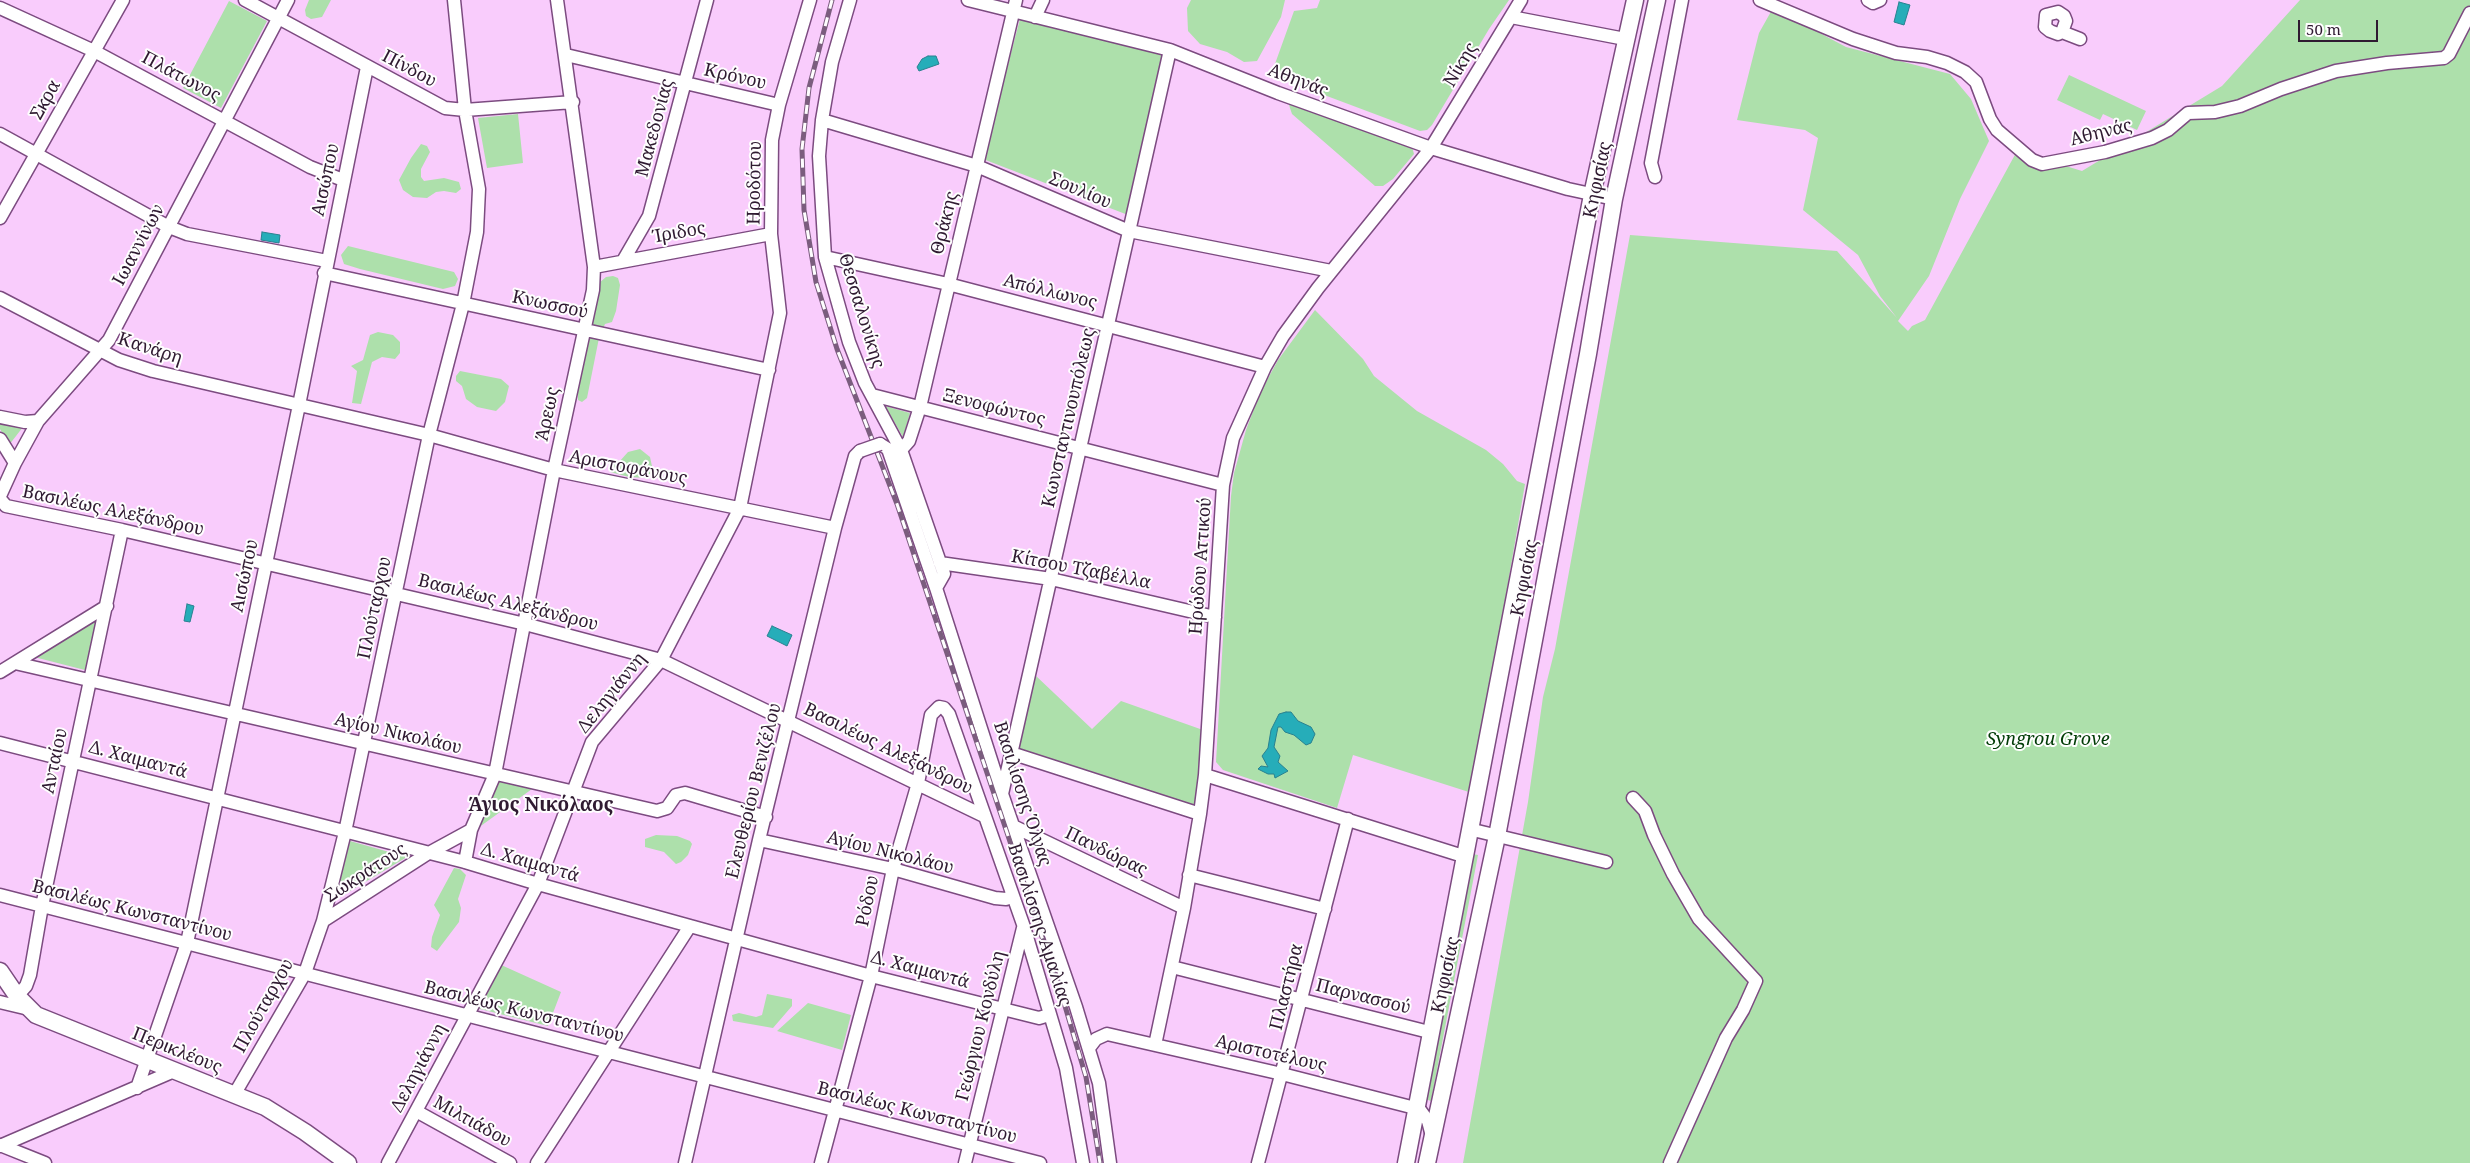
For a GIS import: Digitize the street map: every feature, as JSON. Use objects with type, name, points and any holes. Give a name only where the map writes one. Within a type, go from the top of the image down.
[{"type":"main road","name":"Κηφισίας","points":[[1406,1163],[1463,856],[1592,195],[1635,0]]},
{"type":"main road","name":"Κηφισίας","points":[[1427,1163],[1497,836],[1588,354],[1614,200],[1657,0]]},
{"type":"main road","name":"Περικλέους","points":[[0,971],[17,996],[29,1009],[46,1020],[265,1107],[348,1163]]},
{"type":"street","name":"Σκρα","points":[[0,218],[123,0]]},
{"type":"street","name":"Πίνδου","points":[[245,0],[445,108],[465,110],[573,102]]},
{"type":"street","name":"Ιωαννίνων","points":[[0,496],[14,463],[38,421],[101,351],[169,227],[288,0]]},
{"type":"street","name":"Πλούταρχου","points":[[234,1095],[304,973],[323,921],[345,832],[429,435],[463,304],[477,232],[479,189],[465,110],[454,0]]},
{"type":"street","name":"Άρεως","points":[[465,862],[471,830],[495,774],[526,624],[554,470],[593,290],[594,267],[573,102],[557,0]]},
{"type":"street","name":"Μακεδονίας","points":[[623,261],[649,216],[708,0]]},
{"type":"street","name":"Ηροδότου","points":[[769,370],[780,313],[771,234],[772,140],[779,105],[810,0]]},
{"type":"street","name":"Θεσσαλονίκης","points":[[850,0],[832,62],[822,120],[819,156],[825,257],[849,342],[872,395],[901,450],[944,574],[936,588]]},
{"type":"street","name":"Αθηνάς","points":[[968,0],[1014,6],[1035,17],[1170,50],[1278,93],[1430,148],[1614,200]]},
{"type":"street","points":[[1035,17],[1043,0]]},
{"type":"street","name":"Νίκης","points":[[1430,148],[1521,0]]},
{"type":"street","points":[[1655,177],[1651,163],[1682,0]]},
{"type":"street","name":"Αθηνάς","points":[[1760,0],[1853,39],[1896,54],[1927,57],[1947,63],[1965,72],[1976,82],[1990,119],[1997,130],[2022,153],[2042,164],[2105,152],[2152,138],[2168,130],[2188,113],[2215,112],[2240,106],[2281,89],[2336,71],[2387,63],[2444,58],[2470,13]]},
{"type":"street","points":[[1868,0],[1873,3],[1880,0]]},
{"type":"street","name":"Θράκης","points":[[901,450],[909,441],[920,407],[1014,6]]},
{"type":"street","name":"Πλάτωνος","points":[[0,8],[94,50],[316,171],[343,180]]},
{"type":"street","points":[[1511,17],[1625,39]]},
{"type":"street","points":[[2062,32],[2080,39]]},
{"type":"street","name":"Κωνσταντινουπόλεως","points":[[1002,794],[1170,50]]},
{"type":"street","name":"Κρόνου","points":[[566,55],[779,105]]},
{"type":"street","name":"Αισώπου","points":[[137,1088],[187,943],[265,564],[300,405],[343,180],[367,67]]},
{"type":"street","name":"Σουλίου","points":[[822,120],[977,166],[1129,231],[1331,271]]},
{"type":"street","name":"Κνωσσού","points":[[0,134],[169,227],[206,240],[326,267],[463,304],[769,370]]},
{"type":"street","name":"Ηρώδου Αττικού","points":[[1155,1045],[1184,908],[1200,814],[1205,775],[1223,485],[1233,438],[1264,367],[1284,336],[1331,271],[1430,148]]},
{"type":"street","name":"Ίριδος","points":[[594,267],[771,234]]},
{"type":"street","name":"Απόλλωνος","points":[[825,257],[948,284],[1264,367]]},
{"type":"street","name":"Κανάρη","points":[[0,298],[119,360],[153,371],[300,405]]},
{"type":"street","name":"Δεληγιάννη","points":[[388,1163],[538,884],[592,742],[661,660],[740,508],[769,370]]},
{"type":"street","name":"Ξενοφώντος","points":[[872,395],[1223,485]]},
{"type":"street","name":"Αριστοφάνους","points":[[300,405],[429,435],[554,470],[835,528]]},
{"type":"street","points":[[0,417],[25,422],[38,421]]},
{"type":"street","points":[[0,439],[14,463]]},
{"type":"street","name":"Ελευθερίου Βενιζέλου","points":[[685,1163],[759,840],[835,528],[855,456],[860,451],[880,444]]},
{"type":"street","name":"Βασιλίσσης Όλγας","points":[[880,444],[888,449],[936,588],[1002,794],[1089,1048],[1103,1106],[1110,1163]]},
{"type":"street","name":"Βασιλέως Αλεξάνδρου","points":[[0,496],[6,506],[122,530],[526,624],[661,660],[789,720],[984,816]]},
{"type":"street","name":"Ανταίου","points":[[17,996],[26,986],[30,975],[42,906],[122,530]]},
{"type":"street","name":"Κίτσου Τζαβέλλα","points":[[940,563],[1050,580],[1215,617]]},
{"type":"street","points":[[0,672],[107,606]]},
{"type":"street","name":"Αγίου Νικολάου","points":[[15,663],[657,811],[667,808],[676,795],[685,793],[766,817]]},
{"type":"street","name":"Ρόδου","points":[[821,1163],[871,976],[893,869],[918,783],[931,715],[939,707]]},
{"type":"street","name":"Βασιλίσσης Αμαλίας","points":[[939,707],[944,708],[949,714],[1024,927],[1066,1068],[1083,1163]]},
{"type":"street","name":"Δ. Χαιμαντά","points":[[0,743],[427,854],[465,862],[871,976],[1039,1018],[1050,1015]]},
{"type":"street","points":[[1011,753],[1200,814]]},
{"type":"street","points":[[1205,775],[1463,856]]},
{"type":"street","points":[[1633,798],[1645,811],[1669,866],[1699,919],[1756,981],[1743,1010],[1726,1038],[1670,1163]]},
{"type":"street","name":"Πλαστήρα","points":[[1258,1163],[1348,819]]},
{"type":"street","name":"Πανδώρας","points":[[1013,826],[1184,908]]},
{"type":"street","points":[[1469,829],[1606,862]]},
{"type":"street","points":[[427,854],[471,830]]},
{"type":"street","name":"Αγίου Νικολάου","points":[[759,840],[893,869],[995,898],[1006,899],[1013,896]]},
{"type":"street","name":"Σωκράτους","points":[[323,921],[427,854]]},
{"type":"street","points":[[1189,875],[1325,909]]},
{"type":"street","name":"Βασιλέως Κωνσταντίνου","points":[[0,895],[1040,1163]]},
{"type":"street","points":[[537,1163],[690,926]]},
{"type":"street","name":"Γεώργιου Κονδύλη","points":[[965,1163],[1024,927]]},
{"type":"street","name":"Παρνασσού","points":[[1172,967],[1430,1032]]},
{"type":"street","points":[[0,1002],[29,1009]]},
{"type":"street","name":"Αριστοτέλους","points":[[1089,1048],[1096,1039],[1107,1034],[1282,1074],[1415,1108]]},
{"type":"street","points":[[0,1146],[174,1072]]},
{"type":"street","points":[[1415,1108],[1420,1110],[1428,1121],[1432,1136]]},
{"type":"street","name":"Μιλτιάδου","points":[[416,1112],[510,1163]]},
{"type":"street","points":[[39,1130],[33,1136],[31,1145],[32,1153],[41,1161]]},
{"type":"street","points":[[0,1146],[41,1161]]},
{"type":"green space","points":[[309,0],[331,0],[322,17],[311,19],[306,16],[305,10]]},
{"type":"green space","points":[[1191,0],[1285,0],[1281,17],[1257,61],[1244,62],[1227,52],[1200,44],[1188,31],[1187,8]]},
{"type":"green space","points":[[1320,0],[1509,0],[1489,29],[1432,125],[1427,130],[1420,131],[1271,75],[1294,11],[1317,8]]},
{"type":"green space","name":"Syngrou Grove","points":[[2300,0],[2470,0],[2470,1163],[1463,1163],[1528,802],[1543,697],[1555,649],[1630,235],[1837,251],[1897,318],[1880,296],[1858,255],[1803,210],[1818,138],[1805,130],[1737,120],[1759,33],[1773,8],[1846,47],[1950,74],[1971,99],[1989,141],[1960,199],[1929,276],[1898,321],[1908,331],[1912,326],[1925,320],[2017,151],[2082,171],[2222,86]]},
{"type":"green space","points":[[229,1],[267,21],[221,108],[183,88]]},
{"type":"green space","points":[[1020,19],[1164,55],[1128,215],[983,159]]},
{"type":"green space","points":[[2069,75],[2146,111],[2137,130],[2103,114],[2100,120],[2057,100]]},
{"type":"green space","points":[[1293,101],[1412,147],[1414,154],[1393,179],[1383,186],[1375,186],[1292,114],[1289,105]]},
{"type":"green space","points":[[518,114],[523,163],[487,168],[478,118]]},
{"type":"green space","points":[[421,144],[427,146],[430,152],[421,169],[421,177],[424,181],[444,178],[459,182],[461,189],[456,193],[436,192],[427,198],[413,197],[403,190],[399,180]]},
{"type":"green space","points":[[348,246],[454,272],[458,279],[455,286],[443,289],[360,269],[344,264],[341,255]]},
{"type":"green space","points":[[613,276],[618,278],[620,285],[616,311],[612,322],[605,324],[599,338],[587,398],[582,402],[578,400],[578,384],[599,283],[606,277]]},
{"type":"green space","points":[[1315,310],[1363,359],[1374,376],[1417,411],[1486,450],[1503,464],[1517,481],[1525,484],[1472,793],[1353,755],[1337,808],[1223,770],[1216,762],[1231,496],[1234,473],[1246,430],[1260,393],[1278,360]]},
{"type":"green space","points":[[378,332],[393,335],[400,342],[400,353],[395,359],[382,357],[372,362],[361,404],[352,403],[357,371],[351,366],[363,360],[370,335]]},
{"type":"green space","points":[[460,371],[501,379],[509,386],[505,402],[496,411],[477,407],[466,399],[462,386],[456,381],[456,376]]},
{"type":"green space","points":[[885,406],[910,413],[903,437]]},
{"type":"green space","points":[[0,422],[23,427],[9,445],[0,429]]},
{"type":"green space","points":[[640,449],[650,457],[653,471],[646,478],[629,477],[610,472],[609,466],[619,462],[628,452]]},
{"type":"green space","points":[[97,620],[85,670],[34,657]]},
{"type":"green space","points":[[1035,675],[1092,729],[1121,701],[1203,730],[1197,810],[1017,754]]},
{"type":"green space","points":[[498,779],[532,789],[478,828]]},
{"type":"green space","points":[[656,835],[677,836],[690,841],[692,844],[688,855],[676,864],[664,852],[645,847],[645,839]]},
{"type":"green space","points":[[350,841],[407,857],[335,900]]},
{"type":"green space","points":[[1473,854],[1478,855],[1431,1101],[1425,1099]]},
{"type":"green space","points":[[454,868],[460,869],[466,875],[458,899],[461,908],[459,922],[437,951],[431,947],[432,937],[440,915],[434,905]]},
{"type":"green space","points":[[499,964],[561,992],[548,1026],[476,1008]]},
{"type":"green space","points":[[767,994],[792,999],[792,1006],[773,1028],[733,1021],[732,1015],[739,1013],[756,1017],[762,1015]]},
{"type":"green space","points":[[808,1003],[851,1015],[842,1050],[777,1031]]},
{"type":"shaded area","points":[[1899,2],[1910,5],[1904,25],[1894,22]]},
{"type":"shaded area","points":[[928,56],[936,56],[939,64],[919,71],[917,67],[922,59]]},
{"type":"shaded area","points":[[262,232],[280,235],[279,243],[261,240]]},
{"type":"shaded area","points":[[187,604],[194,606],[190,622],[184,621]]},
{"type":"shaded area","points":[[772,626],[792,635],[787,646],[767,636]]},
{"type":"shaded area","points":[[1291,712],[1298,721],[1311,727],[1315,734],[1311,743],[1306,745],[1294,735],[1278,727],[1274,747],[1280,756],[1278,762],[1288,771],[1275,778],[1274,774],[1268,774],[1258,769],[1261,766],[1268,767],[1262,756],[1268,748],[1271,730],[1279,714]]},
{"type":"railway","points":[[832,0],[809,88],[802,149],[804,210],[816,282],[837,349],[897,504],[1065,1006],[1086,1077],[1100,1163]]},
{"type":"district","name":"Άγιος Νικόλαος","points":[[541,806]]}]
